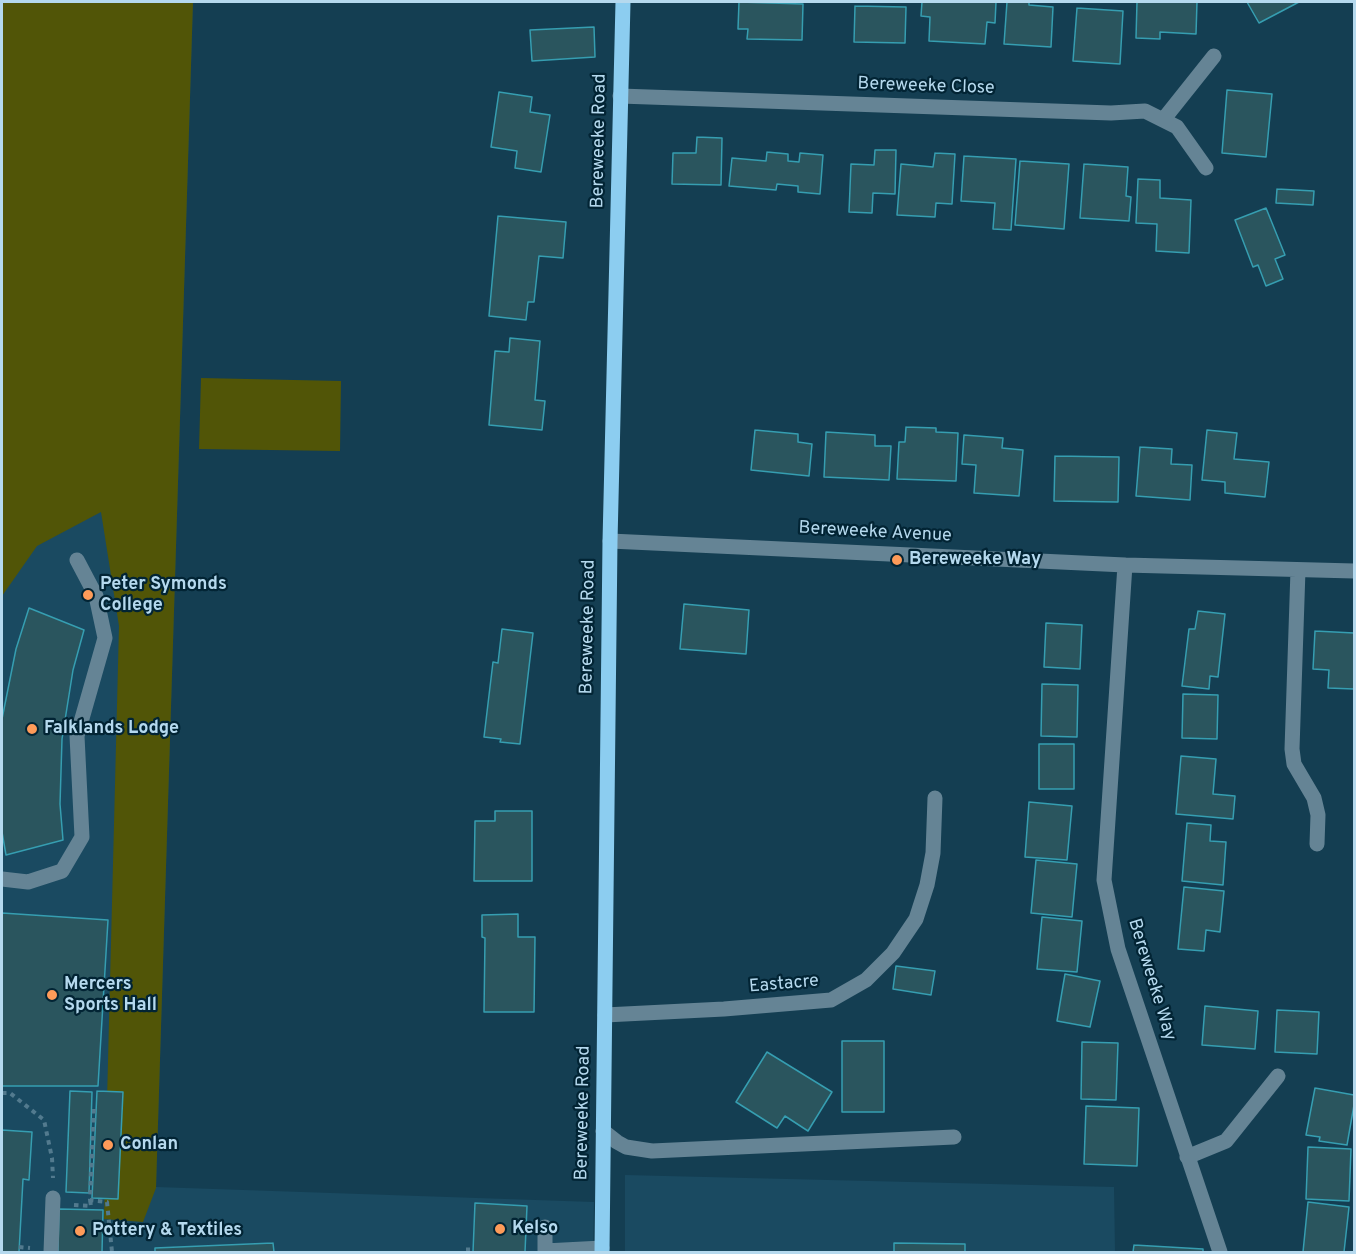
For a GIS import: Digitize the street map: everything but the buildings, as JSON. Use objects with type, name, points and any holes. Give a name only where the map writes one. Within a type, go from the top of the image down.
[{"type":"main road","name":"Bereweeke Road","points":[[602,1250],[610,541],[623,2]]},
{"type":"street","points":[[1163,120],[1214,56]]},
{"type":"street","name":"Bereweeke Close","points":[[620,96],[1111,113],[1144,111],[1177,127],[1206,168]]},
{"type":"street","name":"Bereweeke Avenue","points":[[610,541],[1125,565],[1354,571]]},
{"type":"street","points":[[2,879],[28,882],[62,871],[82,837],[77,736],[105,638],[96,596],[77,560]]},
{"type":"street","name":"Bereweeke Way","points":[[1125,565],[1104,880],[1118,949],[1220,1252]]},
{"type":"street","points":[[1298,570],[1292,749],[1294,764],[1314,798],[1318,815],[1317,844]]},
{"type":"street","name":"Eastacre","points":[[605,1016],[831,1000],[866,980],[893,953],[916,919],[927,885],[933,853],[935,798]]},
{"type":"street","points":[[1187,1157],[1226,1141],[1278,1076]]},
{"type":"street","points":[[603,1131],[627,1147],[652,1151],[954,1137]]},
{"type":"street","points":[[51,1252],[53,1198]]},
{"type":"street","points":[[545,1227],[545,1252],[602,1250]]},
{"type":"path","points":[[2,1093],[10,1093],[44,1120],[52,1158]]},
{"type":"path","points":[[91,1206],[94,1109]]},
{"type":"path","points":[[90,1200],[107,1202],[112,1252]]},
{"type":"path","points":[[468,1246],[468,1252]]},
{"type":"shaded area","name":"Peter Symonds College","points":[[2,2],[193,2],[156,1187],[594,1202],[593,1252],[2,1252]]},
{"type":"shaded area","points":[[2,2],[193,2],[156,1188],[143,1222],[104,1219],[119,626],[101,512],[37,546],[2,596]]},
{"type":"shaded area","points":[[201,378],[341,381],[340,451],[199,449]]},
{"type":"shaded area","points":[[625,1175],[1114,1187],[1115,1252],[625,1252]]},
{"type":"place","name":"Bereweeke Way","points":[[897,560]]},
{"type":"place","name":"Peter Symonds College","points":[[88,595]]},
{"type":"place","name":"Falklands Lodge","points":[[32,729]]},
{"type":"place","name":"Mercers Sports Hall","points":[[52,995]]},
{"type":"place","name":"Conlan","points":[[108,1145]]},
{"type":"place","name":"Kelso","points":[[500,1229]]},
{"type":"place","name":"Pottery & Textiles","points":[[80,1231]]}]
